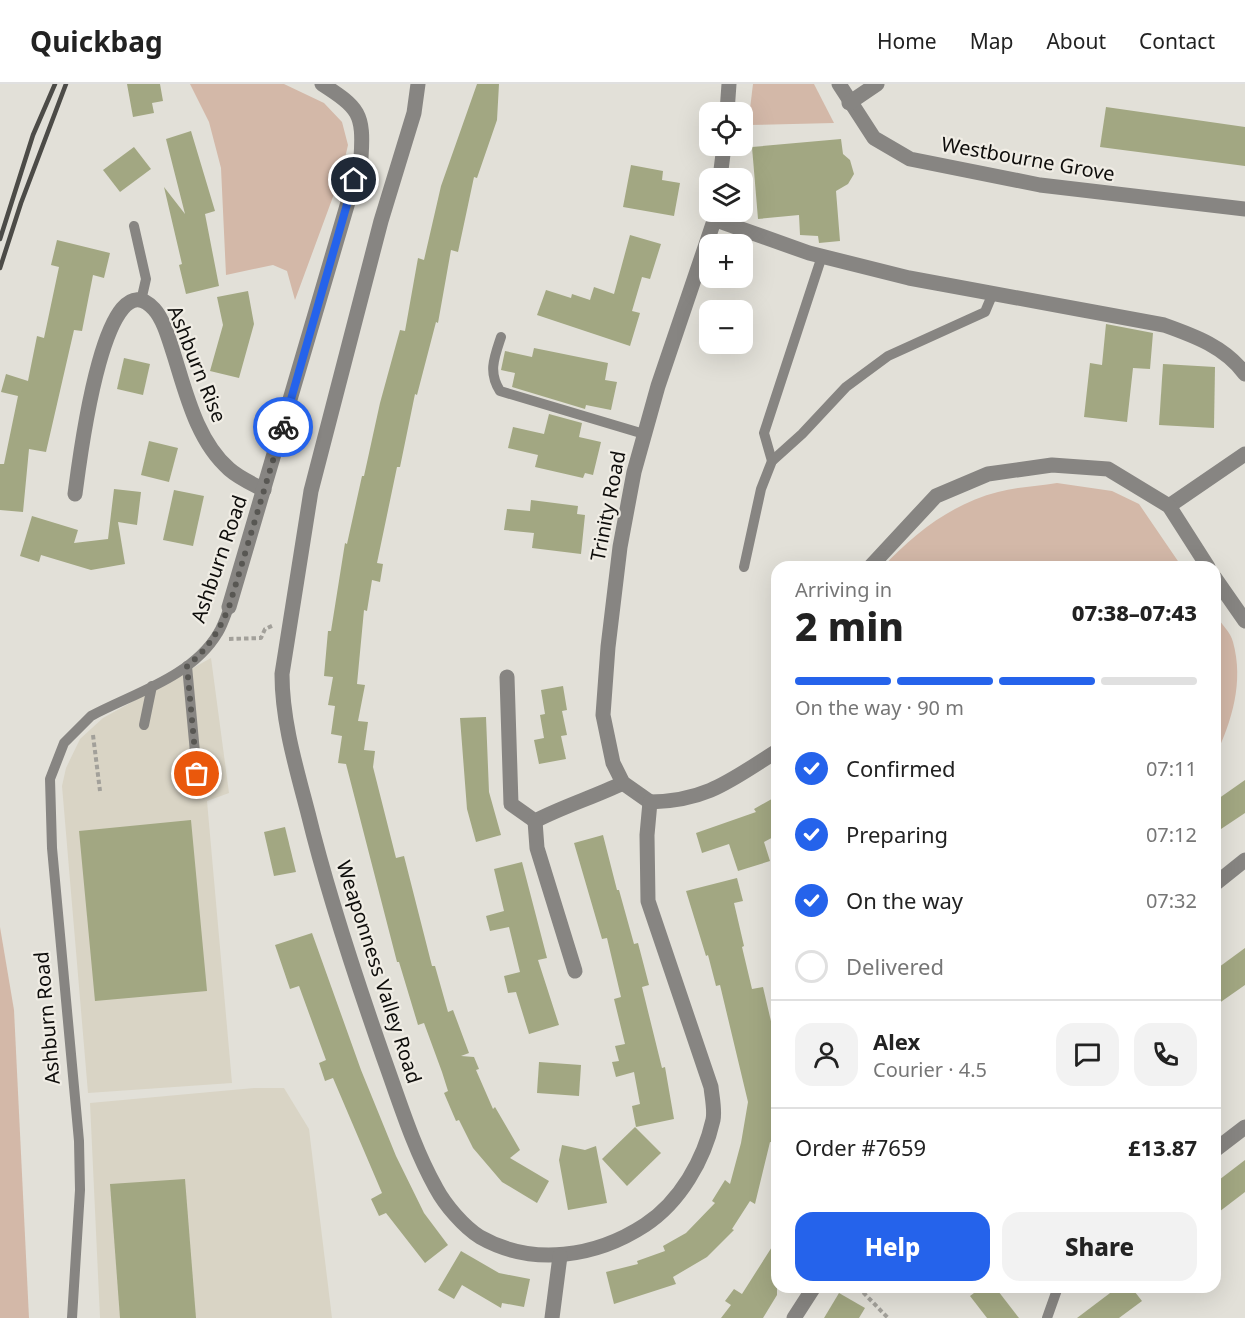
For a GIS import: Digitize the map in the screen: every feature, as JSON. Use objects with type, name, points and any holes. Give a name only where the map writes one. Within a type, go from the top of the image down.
[{"type":"street","name":"Ashburn Road","points":[[229,607],[361,158],[363,127],[356,111],[322,84]]},
{"type":"street","name":"Weaponness Valley Road","points":[[418,84],[414,113],[381,221],[310,491],[282,674],[285,723],[349,961],[417,1147],[437,1190],[458,1216],[479,1236],[519,1252],[560,1256],[614,1244],[651,1221],[668,1206],[692,1176],[713,1119],[711,1087],[648,902],[647,835],[650,802]]},
{"type":"street","points":[[728,102],[729,84]]},
{"type":"street","name":"Westbourne Grove","points":[[839,84],[849,103],[874,138],[910,159],[1040,185],[1245,209]]},
{"type":"street","points":[[849,103],[877,84]]},
{"type":"street","name":"Trinity Road","points":[[623,783],[613,763],[606,737],[604,695],[620,547],[633,472],[714,222]]},
{"type":"street","points":[[732,222],[822,256],[909,278],[1164,325],[1203,339],[1235,362],[1245,374]]},
{"type":"street","name":"Ashburn Rise","points":[[75,494],[92,384],[106,336],[122,309],[134,301],[141,301],[157,312],[207,441],[229,470],[264,490]]},
{"type":"street","points":[[1169,506],[1245,454]]},
{"type":"street","points":[[876,561],[936,496],[988,474],[1052,465],[1108,469],[1169,506],[1204,561]]},
{"type":"street","points":[[1221,587],[1245,621]]},
{"type":"street","points":[[507,676],[511,804],[535,821]]},
{"type":"street","points":[[535,821],[566,805],[598,795],[623,783],[650,802],[680,801],[717,789],[771,755]]},
{"type":"street","points":[[535,821],[537,849],[574,971]]},
{"type":"street","points":[[1221,879],[1245,860]]},
{"type":"street","points":[[1221,1145],[1245,1127]]},
{"type":"street","points":[[552,1318],[560,1256]]},
{"type":"street","points":[[794,1318],[810,1293]]},
{"type":"lane","points":[[134,226],[146,279],[141,301]]},
{"type":"lane","points":[[772,461],[764,433],[822,256]]},
{"type":"lane","points":[[744,567],[761,489],[772,461],[802,434],[846,387],[888,356],[985,312],[993,293]]},
{"type":"lane","points":[[501,337],[492,362],[492,379],[500,391],[644,434]]},
{"type":"lane","name":"Ashburn Road","points":[[72,1318],[80,1190],[79,1141],[52,848],[50,779],[64,743],[91,716],[187,666],[204,652],[229,607]]},
{"type":"lane","points":[[187,666],[197,774]]},
{"type":"lane","points":[[144,725],[152,686]]},
{"type":"lane","points":[[1047,1318],[1056,1293]]},
{"type":"path","points":[[274,457],[331,412]]},
{"type":"path","points":[[213,639],[261,638],[271,624],[289,628]]},
{"type":"path","points":[[91,716],[100,791]]},
{"type":"path","points":[[864,1293],[888,1318]]},
{"type":"shaded area","points":[[190,84],[284,84],[324,103],[342,122],[348,145],[341,175],[295,300],[287,271],[273,265],[226,275],[221,168],[209,122]]},
{"type":"shaded area","points":[[753,84],[814,84],[834,123],[753,125],[753,102],[751,102]]},
{"type":"shaded area","points":[[1057,483],[1112,491],[1139,504],[1178,561],[889,561],[907,543],[950,512],[981,497]]},
{"type":"shaded area","points":[[1221,623],[1232,639],[1237,672],[1237,686],[1227,729],[1221,743]]},
{"type":"shaded area","points":[[211,658],[229,793],[207,801],[232,1083],[88,1093],[62,786],[66,768],[80,739],[103,718]]},
{"type":"shaded area","points":[[0,927],[14,1010],[29,1318],[0,1318]]},
{"type":"shaded area","points":[[254,1088],[284,1088],[309,1129],[332,1318],[100,1318],[90,1103]]},
{"type":"building","points":[[127,84],[160,84],[163,101],[152,103],[154,113],[133,117]]},
{"type":"building","points":[[477,84],[499,84],[497,120],[477,178],[474,177],[458,252],[451,250],[438,323],[436,322],[417,395],[415,394],[400,467],[397,467],[377,563],[383,564],[380,582],[372,580],[367,611],[364,610],[357,684],[365,685],[358,721],[368,722],[364,750],[375,751],[373,767],[396,858],[404,856],[432,966],[435,966],[448,1012],[453,1010],[469,1053],[461,1056],[474,1057],[479,1069],[476,1070],[493,1109],[495,1107],[520,1150],[510,1158],[549,1181],[537,1203],[502,1182],[473,1148],[459,1120],[456,1121],[444,1093],[448,1091],[442,1072],[424,1023],[418,1025],[399,962],[397,962],[346,764],[338,763],[342,736],[331,734],[335,706],[328,705],[333,677],[324,676],[328,631],[331,631],[345,543],[347,544],[380,403],[400,330],[405,331],[418,258],[424,260],[441,186]]},
{"type":"building","points":[[1106,107],[1245,127],[1245,166],[1100,147]]},
{"type":"building","points":[[191,131],[215,211],[205,214],[219,286],[186,294],[179,265],[182,264],[164,187],[185,214],[166,139]]},
{"type":"building","points":[[841,139],[843,154],[850,160],[854,174],[848,184],[836,191],[840,241],[819,243],[818,236],[800,235],[799,215],[758,219],[753,147]]},
{"type":"building","points":[[134,147],[151,169],[120,192],[103,170]]},
{"type":"building","points":[[631,165],[663,171],[662,180],[680,183],[674,216],[623,207]]},
{"type":"building","points":[[630,235],[661,244],[650,279],[642,277],[632,311],[640,313],[630,346],[537,315],[546,290],[571,298],[572,294],[590,300],[594,287],[614,294]]},
{"type":"building","points":[[57,240],[110,253],[104,278],[93,275],[82,331],[74,330],[46,452],[29,449],[23,512],[0,510],[0,464],[4,464],[18,396],[1,392],[6,374],[28,381],[37,336],[44,338],[59,267],[51,265]]},
{"type":"building","points":[[248,291],[254,324],[239,378],[210,371],[223,325],[217,297]]},
{"type":"building","points":[[1106,324],[1153,333],[1150,369],[1133,368],[1127,422],[1084,417],[1090,363],[1102,365]]},
{"type":"building","points":[[534,348],[608,363],[605,380],[617,382],[611,410],[586,405],[585,409],[512,387],[515,373],[501,370],[505,351],[532,357]]},
{"type":"building","points":[[124,358],[150,364],[143,395],[117,389]]},
{"type":"building","points":[[1163,364],[1215,367],[1214,428],[1159,425]]},
{"type":"building","points":[[549,414],[582,423],[579,437],[601,442],[593,475],[585,473],[583,478],[535,467],[538,455],[508,448],[513,427],[544,434]]},
{"type":"building","points":[[149,441],[178,448],[169,482],[141,475]]},
{"type":"building","points":[[114,489],[141,492],[137,525],[118,522],[125,564],[91,570],[41,555],[39,562],[20,556],[32,516],[78,530],[74,543],[108,539]]},
{"type":"building","points":[[174,490],[204,496],[193,546],[163,540]]},
{"type":"building","points":[[531,500],[578,506],[577,514],[585,515],[581,554],[532,548],[534,533],[504,530],[507,509],[530,511]]},
{"type":"building","points":[[563,686],[567,710],[562,711],[567,735],[561,736],[566,759],[539,764],[534,740],[544,738],[540,715],[545,714],[541,690]]},
{"type":"building","points":[[486,717],[489,792],[501,835],[476,842],[467,809],[460,718]]},
{"type":"building","points":[[1245,780],[1245,813],[1221,829],[1221,797]]},
{"type":"building","points":[[771,799],[771,838],[764,842],[770,861],[738,871],[729,844],[702,853],[696,833],[756,812],[754,809]]},
{"type":"building","points":[[191,820],[207,991],[95,1001],[79,831]]},
{"type":"building","points":[[285,827],[296,872],[274,876],[264,832]]},
{"type":"building","points":[[603,835],[617,890],[619,890],[634,944],[638,943],[649,985],[642,987],[662,1068],[665,1067],[674,1119],[636,1127],[632,1106],[640,1104],[634,1072],[616,1077],[612,1062],[619,1061],[615,1046],[625,1044],[614,999],[621,997],[607,938],[602,939],[574,843]]},
{"type":"building","points":[[522,862],[547,958],[538,960],[559,1025],[529,1034],[516,992],[508,993],[504,976],[520,972],[509,927],[490,931],[486,916],[504,911],[494,869]]},
{"type":"building","points":[[737,878],[743,901],[734,903],[744,946],[742,947],[752,989],[763,987],[771,1021],[771,1142],[755,1204],[750,1201],[732,1229],[734,1230],[707,1257],[673,1277],[676,1284],[614,1304],[606,1272],[638,1264],[637,1261],[665,1251],[663,1246],[686,1233],[715,1203],[712,1201],[725,1180],[730,1184],[741,1143],[748,1102],[720,985],[716,986],[686,891]]},
{"type":"building","points":[[312,933],[361,1070],[396,1156],[424,1213],[448,1245],[425,1263],[386,1213],[379,1216],[371,1199],[382,1193],[333,1078],[325,1081],[319,1063],[326,1060],[299,986],[290,989],[275,945]]},
{"type":"building","points":[[1245,948],[1245,985],[1221,1002],[1221,966]]},
{"type":"building","points":[[539,1062],[581,1065],[579,1096],[537,1093]]},
{"type":"building","points":[[635,1127],[661,1153],[627,1186],[602,1159]]},
{"type":"building","points":[[562,1145],[585,1150],[596,1146],[607,1203],[568,1210],[559,1160]]},
{"type":"building","points":[[1245,1160],[1245,1192],[1221,1210],[1221,1178]]},
{"type":"building","points":[[185,1179],[196,1318],[120,1318],[110,1184]]},
{"type":"building","points":[[771,1248],[771,1293],[777,1293],[777,1295],[763,1318],[721,1318],[731,1305],[725,1301],[734,1289],[742,1294]]},
{"type":"building","points":[[461,1251],[499,1273],[530,1279],[524,1307],[502,1303],[501,1308],[462,1285],[454,1299],[438,1290]]},
{"type":"building","points":[[839,1293],[865,1308],[859,1318],[824,1318]]},
{"type":"building","points":[[974,1293],[1000,1293],[1019,1318],[987,1318],[970,1296]]},
{"type":"building","points":[[1110,1293],[1136,1293],[1142,1301],[1119,1318],[1077,1318]]},
{"type":"railway","points":[[0,239],[33,135],[55,84]]},
{"type":"railway","points":[[0,268],[21,203],[66,84]]},
{"type":"way so far","points":[[197,774],[187,666],[204,652],[219,632],[229,607],[283,427]]},
{"type":"route","points":[[283,427],[354,180]]}]
